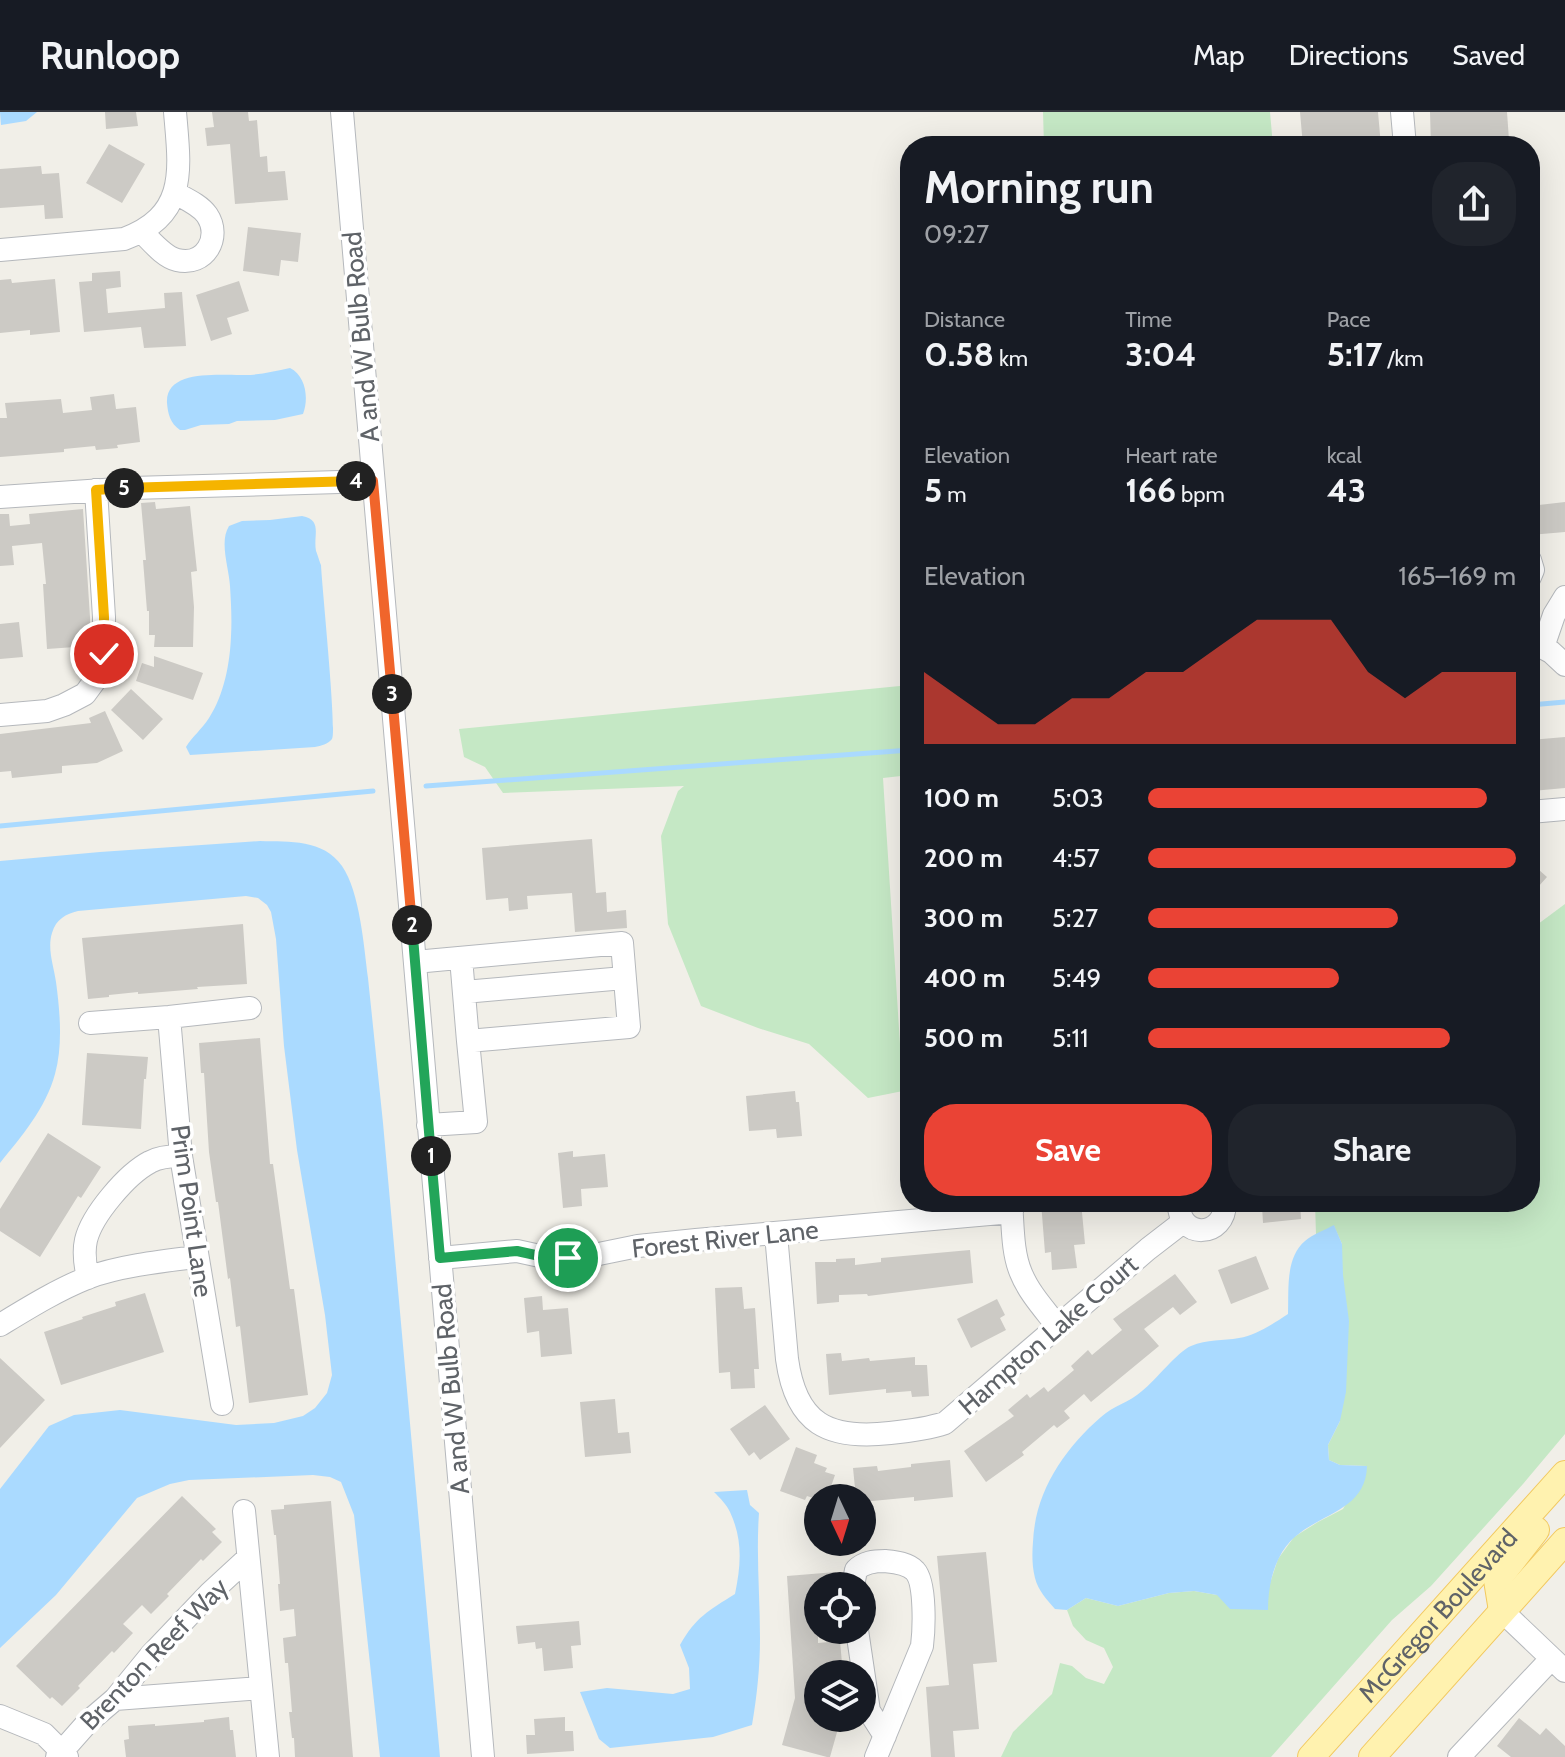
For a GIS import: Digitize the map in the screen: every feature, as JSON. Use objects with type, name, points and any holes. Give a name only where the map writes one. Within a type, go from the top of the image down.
[{"type":"main road","points":[[1502,1611],[1497,1580],[1549,1513],[1565,1474]]},
{"type":"main road","name":"McGregor Boulevard","points":[[1311,1757],[1565,1474]]},
{"type":"main road","name":"McGregor Boulevard","points":[[1372,1757],[1565,1541]]},
{"type":"street","points":[[0,250],[124,239],[156,222],[168,209],[175,193],[179,164],[175,112]]},
{"type":"street","name":"A and W Bulb Road","points":[[342,112],[483,1757]]},
{"type":"street","points":[[1402,112],[1404,136]]},
{"type":"street","points":[[142,232],[161,251],[177,260],[195,260],[205,255],[213,231],[206,214],[175,193]]},
{"type":"street","points":[[0,497],[96,490],[373,481]]},
{"type":"street","points":[[0,715],[47,711],[64,705],[85,694],[96,679],[104,654],[104,617],[96,490]]},
{"type":"street","points":[[1540,638],[1565,597]]},
{"type":"street","points":[[1540,647],[1565,665]]},
{"type":"street","points":[[1540,811],[1565,809]]},
{"type":"street","points":[[415,962],[622,943],[629,1027],[468,1041]]},
{"type":"street","points":[[428,1125],[476,1122],[461,958]]},
{"type":"street","points":[[464,992],[624,978]]},
{"type":"street","points":[[90,1023],[250,1008]]},
{"type":"street","name":"Prim Point Lane","points":[[169,1017],[181,1156],[222,1404]]},
{"type":"street","points":[[88,1278],[84,1255],[86,1239],[92,1224],[109,1200],[130,1176],[149,1162],[181,1156]]},
{"type":"street","name":"Forest River Lane","points":[[440,1258],[517,1251],[549,1258],[568,1258],[638,1246],[968,1212]]},
{"type":"street","points":[[1013,1212],[1020,1270],[1027,1286],[1058,1327]]},
{"type":"street","name":"Hampton Lake Court","points":[[776,1234],[790,1379],[796,1397],[807,1413],[822,1425],[857,1436],[927,1429],[945,1423],[1148,1249],[1181,1212],[1196,1229],[1211,1228],[1225,1212]]},
{"type":"street","points":[[0,1325],[30,1306],[88,1278],[196,1257]]},
{"type":"street","points":[[244,1511],[268,1757]]},
{"type":"street","name":"Brenton Reef Way","points":[[62,1755],[88,1722],[115,1699],[210,1593],[248,1558]]},
{"type":"street","points":[[856,1572],[862,1564],[877,1561],[907,1566],[915,1571],[919,1579],[922,1599],[922,1646],[880,1747]]},
{"type":"street","points":[[1459,1757],[1558,1665],[1502,1611]]},
{"type":"street","points":[[859,1644],[869,1711],[880,1747]]},
{"type":"street","points":[[115,1699],[261,1688]]},
{"type":"street","points":[[0,1716],[44,1734],[62,1755]]},
{"type":"green space","points":[[1043,112],[1270,112],[1272,136],[1044,136]]},
{"type":"green space","points":[[900,686],[900,776],[883,778],[900,1044],[900,1092],[868,1098],[809,1044],[701,1006],[668,924],[661,836],[678,791],[684,786],[503,793],[485,767],[464,757],[459,729]]},
{"type":"green space","points":[[1565,904],[1565,1434],[1431,1586],[1392,1620],[1271,1757],[1001,1757],[1013,1732],[1052,1694],[1060,1663],[1072,1666],[1086,1678],[1104,1684],[1113,1667],[1104,1648],[1086,1640],[1073,1626],[1067,1610],[1086,1598],[1118,1606],[1169,1593],[1194,1591],[1217,1595],[1268,1589],[1278,1559],[1294,1537],[1343,1509],[1367,1466],[1340,1465],[1329,1460],[1328,1445],[1340,1421],[1342,1244],[1334,1226],[1316,1235],[1315,1212],[1540,1212],[1540,923]]},
{"type":"water","points":[[0,112],[37,112],[26,121],[1,125]]},
{"type":"water","points":[[290,368],[300,376],[305,388],[303,414],[275,420],[201,425],[185,430],[180,430],[170,418],[167,403],[169,392],[175,384],[185,379],[257,374]]},
{"type":"water","points":[[302,516],[315,525],[316,551],[321,565],[332,739],[315,747],[190,755],[186,747],[214,709],[228,668],[231,611],[226,532],[229,526],[242,521]]},
{"type":"water","points":[[260,841],[316,846],[334,857],[348,877],[360,920],[383,1123],[440,1757],[380,1757],[354,1515],[341,1482],[330,1477],[189,1480],[170,1484],[137,1498],[56,1595],[0,1648],[0,1489],[49,1426],[74,1415],[120,1410],[236,1425],[274,1423],[303,1416],[315,1408],[327,1393],[332,1375],[297,1150],[284,1046],[276,939],[267,905],[258,898],[246,896],[78,911],[59,921],[50,945],[60,1028],[55,1074],[39,1110],[0,1163],[0,861]]},
{"type":"water","points":[[1334,1225],[1342,1244],[1349,1321],[1346,1392],[1340,1421],[1328,1445],[1329,1460],[1340,1465],[1367,1466],[1359,1492],[1351,1501],[1289,1543],[1274,1570],[1268,1610],[1230,1609],[1217,1595],[1194,1591],[1169,1593],[1118,1606],[1086,1598],[1067,1610],[1055,1609],[1036,1582],[1033,1546],[1039,1506],[1064,1457],[1101,1417],[1137,1395],[1185,1349],[1203,1342],[1252,1334],[1288,1314],[1289,1275],[1294,1256],[1308,1239]]},
{"type":"water","points":[[747,1490],[750,1505],[759,1513],[760,1649],[752,1725],[713,1737],[610,1748],[599,1739],[580,1692],[607,1688],[673,1694],[690,1689],[689,1668],[680,1645],[703,1615],[735,1594],[739,1573],[740,1553],[734,1522],[727,1507],[714,1492]]},
{"type":"building","points":[[105,112],[136,112],[138,126],[106,129]]},
{"type":"building","points":[[212,112],[248,112],[249,121],[257,120],[260,157],[267,156],[268,172],[285,171],[288,200],[235,204],[230,144],[207,146],[205,128],[214,127]]},
{"type":"building","points":[[1300,112],[1378,112],[1380,136],[1302,136]]},
{"type":"building","points":[[1430,112],[1507,112],[1509,136],[1431,136]]},
{"type":"building","points":[[109,144],[145,164],[122,203],[86,183]]},
{"type":"building","points":[[41,166],[42,174],[59,173],[63,218],[45,219],[44,205],[0,208],[0,169]]},
{"type":"building","points":[[248,227],[301,233],[298,262],[281,260],[279,276],[243,271]]},
{"type":"building","points":[[120,271],[121,287],[106,289],[108,313],[165,308],[164,293],[182,292],[186,346],[144,348],[141,327],[84,332],[79,282],[92,281],[92,273]]},
{"type":"building","points":[[11,279],[12,283],[55,279],[60,332],[30,335],[30,330],[0,333],[0,280]]},
{"type":"building","points":[[239,281],[249,311],[227,318],[232,334],[211,341],[196,295]]},
{"type":"building","points":[[114,394],[116,409],[136,407],[140,442],[117,445],[118,448],[96,450],[95,446],[0,457],[0,418],[7,418],[5,403],[61,399],[63,413],[92,410],[90,397]]},
{"type":"building","points":[[155,502],[156,509],[190,506],[197,571],[191,572],[193,647],[154,647],[155,635],[149,635],[141,503]]},
{"type":"building","points":[[1565,502],[1565,532],[1540,534],[1540,505]]},
{"type":"building","points":[[83,509],[89,646],[47,649],[42,543],[12,546],[14,565],[0,566],[0,514],[9,514],[10,526],[30,524],[29,514]]},
{"type":"building","points":[[19,622],[23,657],[0,659],[0,624]]},
{"type":"building","points":[[154,656],[203,673],[193,700],[136,681],[142,663],[154,667]]},
{"type":"building","points":[[131,689],[163,719],[143,740],[111,710]]},
{"type":"building","points":[[105,711],[123,751],[97,763],[62,766],[62,773],[12,778],[11,771],[0,772],[0,734],[91,723],[89,718]]},
{"type":"building","points":[[1565,737],[1565,788],[1540,790],[1540,739]]},
{"type":"building","points":[[592,839],[596,893],[606,892],[607,912],[626,910],[627,928],[575,932],[572,893],[527,896],[528,909],[509,911],[508,898],[486,900],[482,848]]},
{"type":"building","points":[[1540,871],[1547,877],[1540,885]]},
{"type":"building","points":[[243,924],[247,984],[88,999],[82,938]]},
{"type":"building","points":[[260,1038],[270,1164],[273,1164],[290,1289],[294,1289],[308,1395],[249,1403],[240,1326],[236,1327],[209,1152],[199,1043]]},
{"type":"building","points":[[87,1053],[148,1057],[141,1129],[82,1125]]},
{"type":"building","points":[[795,1091],[802,1136],[777,1138],[776,1129],[749,1131],[746,1096]]},
{"type":"building","points":[[48,1133],[101,1167],[81,1198],[78,1196],[40,1257],[0,1231],[0,1209]]},
{"type":"building","points":[[573,1151],[573,1157],[605,1154],[608,1187],[581,1189],[582,1206],[563,1208],[558,1153]]},
{"type":"building","points":[[1042,1212],[1082,1212],[1085,1244],[1074,1245],[1077,1268],[1052,1270],[1051,1252],[1045,1253]]},
{"type":"building","points":[[1262,1212],[1301,1212],[1301,1219],[1263,1223]]},
{"type":"building","points":[[970,1250],[973,1283],[868,1296],[839,1295],[839,1302],[817,1304],[815,1262],[855,1258],[855,1265],[881,1262],[881,1258]]},
{"type":"building","points":[[1256,1256],[1269,1289],[1231,1304],[1218,1270]]},
{"type":"building","points":[[1175,1274],[1197,1302],[1180,1315],[1173,1307],[1144,1329],[1159,1346],[1091,1402],[1084,1394],[1064,1411],[1070,1418],[1057,1428],[1054,1425],[1022,1452],[1024,1455],[986,1482],[964,1451],[1014,1416],[1008,1410],[1027,1394],[1030,1398],[1044,1387],[1048,1392],[1074,1370],[1071,1366],[1088,1350],[1092,1355],[1122,1330],[1113,1319]]},
{"type":"building","points":[[742,1287],[744,1309],[755,1308],[759,1369],[754,1369],[755,1388],[731,1389],[730,1372],[719,1373],[715,1288]]},
{"type":"building","points":[[145,1293],[164,1352],[61,1385],[44,1332],[116,1306],[115,1302]]},
{"type":"building","points":[[542,1296],[543,1310],[568,1308],[572,1354],[541,1357],[539,1331],[527,1333],[524,1298]]},
{"type":"building","points":[[997,1299],[1005,1315],[1000,1318],[1006,1330],[971,1348],[957,1319]]},
{"type":"building","points":[[841,1353],[842,1361],[915,1357],[915,1365],[927,1365],[929,1396],[912,1397],[911,1391],[886,1393],[886,1389],[829,1395],[826,1354]]},
{"type":"building","points":[[0,1358],[45,1400],[0,1448]]},
{"type":"building","points":[[615,1399],[618,1433],[629,1432],[631,1453],[585,1457],[580,1402]]},
{"type":"building","points":[[765,1405],[790,1439],[760,1460],[754,1452],[749,1456],[730,1429]]},
{"type":"building","points":[[796,1447],[817,1455],[814,1463],[835,1475],[832,1484],[804,1484],[804,1500],[780,1491]]},
{"type":"building","points":[[950,1460],[953,1497],[876,1501],[876,1484],[855,1484],[853,1468],[877,1466],[878,1471],[911,1467],[911,1464]]},
{"type":"building","points":[[182,1496],[216,1529],[212,1532],[222,1542],[203,1561],[201,1559],[151,1614],[142,1605],[123,1624],[133,1633],[114,1653],[112,1651],[62,1706],[52,1697],[50,1699],[16,1666]]},
{"type":"building","points":[[331,1501],[353,1757],[295,1757],[289,1712],[292,1712],[288,1663],[285,1663],[283,1638],[296,1636],[294,1609],[280,1611],[276,1535],[271,1510],[284,1509],[284,1505]]},
{"type":"building","points":[[986,1552],[997,1662],[973,1664],[979,1729],[953,1731],[955,1757],[931,1757],[926,1687],[949,1685],[937,1556]]},
{"type":"building","points":[[804,1575],[804,1644],[840,1644],[842,1660],[804,1660],[804,1732],[837,1732],[830,1757],[782,1745],[795,1698],[787,1576]]},
{"type":"building","points":[[579,1621],[581,1645],[571,1646],[573,1668],[544,1671],[542,1648],[536,1649],[535,1642],[518,1644],[516,1626]]},
{"type":"building","points":[[229,1717],[236,1757],[126,1757],[124,1740],[129,1739],[128,1726],[204,1722]]},
{"type":"building","points":[[565,1717],[565,1731],[573,1731],[574,1751],[527,1754],[526,1735],[535,1735],[534,1719]]},
{"type":"building","points":[[1519,1718],[1540,1735],[1546,1728],[1565,1746],[1565,1757],[1511,1757],[1497,1746]]},
{"type":"waterway","points":[[1540,704],[1565,702]]},
{"type":"waterway","points":[[426,786],[900,751]]},
{"type":"waterway","points":[[0,826],[373,791]]},
{"type":"route","points":[[104,654],[96,490],[373,481],[440,1258],[517,1251],[549,1258],[568,1258]]}]
